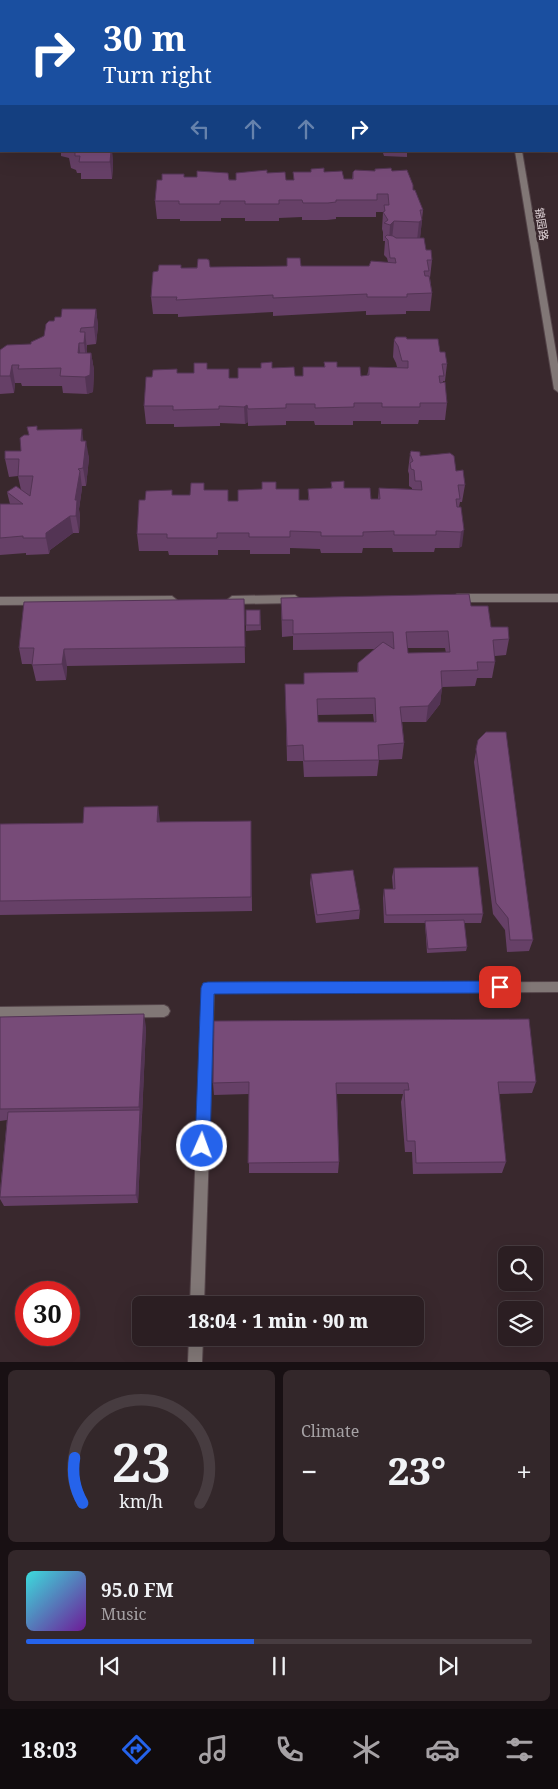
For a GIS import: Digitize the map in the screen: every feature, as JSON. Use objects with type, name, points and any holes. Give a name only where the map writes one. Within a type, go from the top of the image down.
[{"type":"street","name":"锦园路","points":[[518,152],[558,389]]},
{"type":"street","points":[[448,598],[558,598]]},
{"type":"street","points":[[219,600],[309,599]]},
{"type":"street","points":[[0,601],[179,600]]},
{"type":"street","points":[[197,1296],[208,988],[558,987]]},
{"type":"street","points":[[0,1013],[164,1011]]},
{"type":"street","points":[[195,1362],[196,1346]]},
{"type":"building","points":[[72,152],[111,152],[110,162],[79,162],[80,156],[75,156],[75,153]]},
{"type":"building","points":[[324,168],[324,172],[342,171],[344,179],[353,179],[353,172],[355,170],[375,171],[375,169],[391,168],[392,171],[407,170],[413,190],[415,190],[423,210],[420,210],[422,220],[419,222],[394,221],[390,225],[384,223],[388,220],[383,212],[385,211],[384,205],[389,205],[388,194],[377,194],[377,200],[336,200],[336,202],[328,203],[303,203],[302,200],[279,200],[279,204],[245,204],[245,201],[220,201],[220,204],[179,204],[179,201],[155,201],[157,180],[162,180],[162,174],[184,174],[184,177],[197,177],[197,171],[228,173],[229,180],[236,180],[236,173],[267,170],[267,173],[285,172],[286,180],[294,180],[293,172],[311,172],[311,169]]},
{"type":"building","points":[[387,235],[396,238],[424,238],[426,250],[431,250],[432,260],[427,260],[429,271],[424,271],[425,276],[429,276],[432,293],[407,294],[407,297],[367,297],[367,294],[273,298],[273,295],[176,300],[177,297],[151,297],[153,272],[158,271],[159,265],[181,265],[181,268],[197,268],[198,259],[209,260],[210,267],[287,266],[287,258],[300,258],[301,266],[369,266],[371,261],[396,263],[395,258],[390,258],[388,240],[385,237]]},
{"type":"building","points":[[62,309],[96,309],[94,327],[81,328],[80,332],[85,332],[84,343],[79,343],[78,353],[91,353],[90,375],[85,377],[60,376],[61,368],[18,369],[19,365],[12,365],[10,376],[0,376],[0,350],[7,345],[31,344],[31,342],[44,336],[46,324],[49,321],[54,321],[55,317],[61,317]]},
{"type":"building","points":[[396,337],[438,339],[440,352],[445,352],[447,364],[442,364],[444,376],[439,376],[440,383],[445,382],[447,403],[420,403],[420,407],[382,407],[382,403],[354,403],[354,407],[315,408],[315,404],[286,404],[286,408],[248,409],[247,405],[244,407],[219,406],[219,409],[173,410],[173,406],[144,406],[146,377],[152,377],[153,370],[177,369],[177,373],[194,373],[194,363],[207,363],[207,369],[229,369],[229,378],[238,378],[238,368],[261,368],[261,363],[272,362],[272,368],[294,367],[295,376],[303,376],[303,367],[325,367],[324,362],[337,362],[337,367],[360,367],[361,376],[369,375],[369,367],[408,368],[408,361],[402,361],[398,346],[394,340]]},
{"type":"building","points":[[37,426],[37,430],[82,429],[81,441],[86,441],[83,468],[78,469],[80,471],[75,500],[77,500],[76,516],[70,516],[46,533],[46,538],[23,538],[23,536],[0,538],[0,504],[23,504],[7,492],[16,486],[30,496],[33,476],[18,476],[19,459],[5,459],[5,451],[21,451],[20,438],[24,435],[29,435],[27,427]]},
{"type":"building","points":[[411,451],[420,452],[420,456],[450,453],[454,456],[456,471],[463,470],[465,485],[458,485],[460,499],[456,499],[457,507],[461,507],[464,530],[461,532],[436,531],[436,535],[394,535],[394,531],[363,532],[363,536],[321,536],[321,532],[290,531],[290,537],[249,537],[249,533],[217,533],[217,538],[167,538],[167,534],[137,534],[139,500],[145,500],[146,491],[172,490],[172,495],[190,495],[191,483],[204,483],[204,490],[228,490],[228,501],[238,501],[238,490],[262,489],[262,482],[276,482],[276,489],[299,489],[299,500],[309,500],[308,489],[332,488],[331,482],[344,481],[344,488],[370,488],[371,499],[380,499],[379,488],[422,490],[421,481],[415,481],[414,470],[411,469],[410,463],[413,461],[410,454]]},
{"type":"building","points":[[469,594],[471,606],[488,606],[491,627],[508,627],[509,639],[493,640],[495,662],[477,662],[478,670],[441,671],[442,688],[428,706],[400,707],[404,743],[378,745],[379,760],[304,761],[303,745],[287,746],[285,684],[304,684],[304,673],[358,672],[358,663],[383,642],[394,649],[393,632],[293,634],[293,620],[282,620],[281,598]],"holes":[[[448,631],[450,652],[408,653],[406,632]],[[375,698],[376,722],[318,722],[317,699]]]},
{"type":"building","points":[[244,599],[245,647],[64,649],[62,664],[32,665],[34,648],[19,648],[24,602]]},
{"type":"building","points":[[246,610],[260,610],[260,625],[246,625]]},
{"type":"building","points":[[486,732],[506,732],[533,940],[510,940],[508,918],[496,903],[476,749],[478,740]]},
{"type":"building","points":[[158,806],[157,822],[251,821],[251,897],[0,901],[0,824],[83,823],[84,807]]},
{"type":"building","points":[[478,867],[483,914],[386,915],[384,889],[395,889],[394,868]]},
{"type":"building","points":[[353,870],[360,910],[317,915],[311,874]]},
{"type":"building","points":[[464,920],[467,947],[428,949],[425,921]]},
{"type":"building","points":[[144,1014],[139,1107],[0,1109],[0,1017]]},
{"type":"building","points":[[529,1019],[536,1082],[498,1082],[506,1162],[416,1163],[415,1141],[407,1141],[404,1090],[409,1090],[408,1083],[336,1083],[339,1162],[248,1163],[249,1082],[213,1083],[214,1021]]},
{"type":"building","points":[[140,1110],[136,1195],[0,1197],[8,1112]]},
{"type":"route","points":[[202,1146],[208,988],[500,987]]}]
